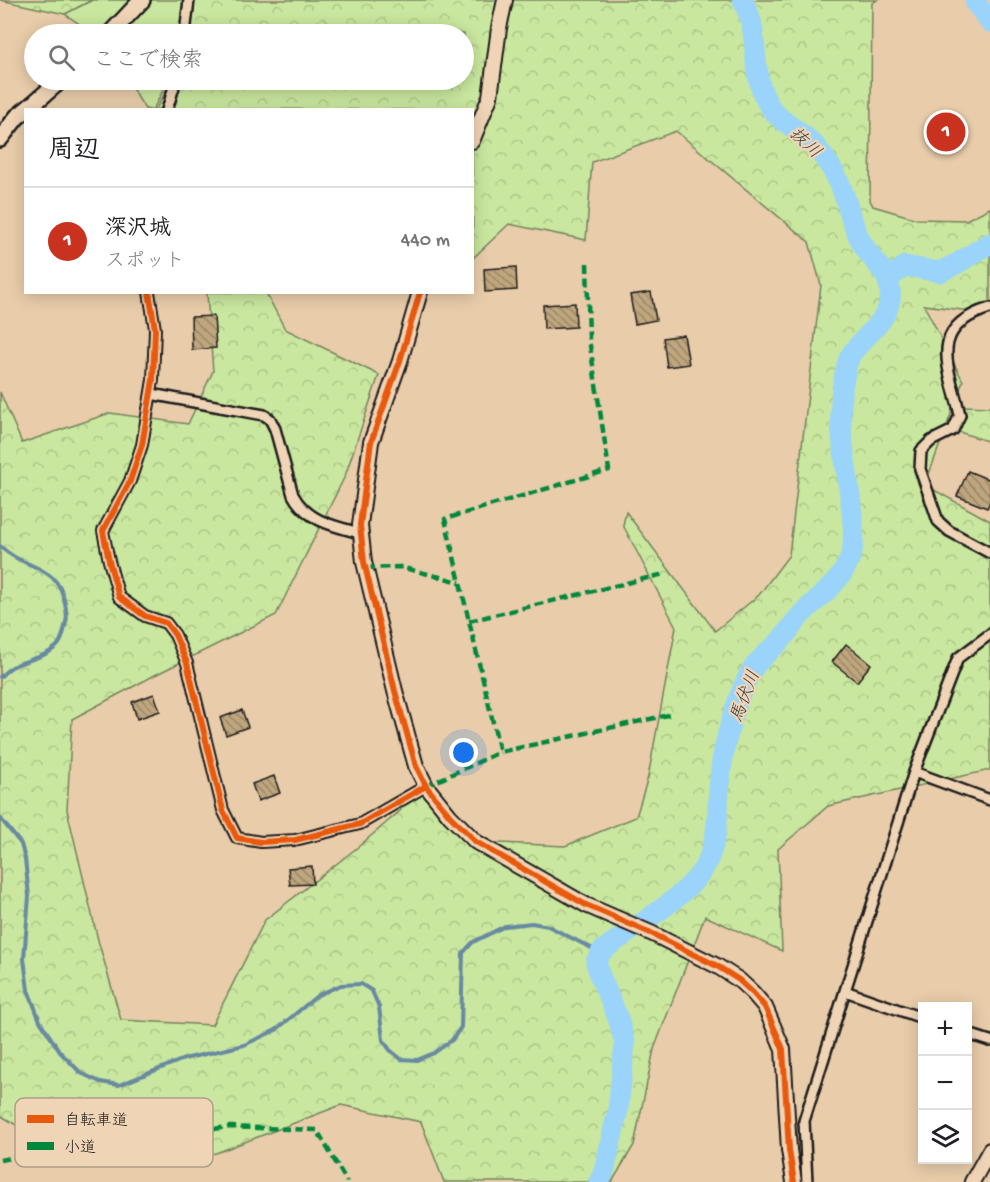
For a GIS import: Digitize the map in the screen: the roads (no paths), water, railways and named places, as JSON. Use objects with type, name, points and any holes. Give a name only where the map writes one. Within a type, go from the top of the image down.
[{"type":"main road","points":[[119,24],[142,0]]},
{"type":"main road","points":[[28,108],[49,90]]},
{"type":"main road","points":[[0,139],[24,112]]},
{"type":"street","points":[[186,24],[189,0]]},
{"type":"street","points":[[474,136],[490,97],[505,0]]},
{"type":"street","points":[[168,108],[173,90]]},
{"type":"street","points":[[149,294],[155,329],[151,394],[142,445],[133,472],[104,531],[119,597],[145,615],[166,623],[175,635],[187,663],[223,810],[237,838],[261,842],[295,840],[360,824],[426,786]]},
{"type":"street","points":[[419,294],[400,361],[371,442],[362,500],[360,533],[364,562],[395,691],[417,766],[426,786],[450,816],[476,842],[586,905],[653,934],[717,966],[739,980],[765,1007],[783,1049],[789,1150],[794,1182]]},
{"type":"street","points":[[990,308],[977,312],[962,321],[950,333],[945,352],[960,416],[953,430],[931,441],[921,451],[920,469],[938,521],[949,531],[990,553]]},
{"type":"street","points":[[151,394],[264,415],[270,419],[275,429],[293,495],[298,504],[306,513],[324,523],[360,533]]},
{"type":"street","points":[[807,1182],[804,1121],[915,772],[958,658],[990,634]]},
{"type":"street","points":[[915,772],[990,800]]},
{"type":"street","points":[[845,991],[918,1017]]},
{"type":"street","points":[[972,1035],[990,1041]]},
{"type":"street","points":[[972,1182],[990,1150]]},
{"type":"waterway","name":"馬伏川","points":[[599,1182],[604,1172],[618,1110],[625,1043],[618,1018],[596,962],[602,951],[682,893],[702,871],[713,847],[725,746],[745,683],[757,664],[783,638],[801,615],[833,585],[846,568],[853,546],[853,527],[842,435],[842,389],[851,355],[884,316],[890,299],[887,278],[858,235],[840,184],[832,169],[810,141],[777,116],[767,102],[758,75],[750,16],[743,0]]},
{"type":"waterway","name":"馬伏川","points":[[975,0],[990,22]]},
{"type":"waterway","name":"馬伏川","points":[[888,279],[905,266],[940,272],[990,243]]},
{"type":"waterway","points":[[0,546],[9,554],[48,574],[56,581],[65,604],[67,618],[62,639],[56,647],[41,656],[12,667],[0,677]]},
{"type":"waterway","points":[[0,818],[21,844],[25,859],[29,896],[24,959],[28,990],[40,1021],[60,1052],[81,1073],[100,1082],[119,1085],[184,1059],[244,1045],[276,1030],[318,995],[341,985],[361,984],[372,991],[379,1007],[383,1040],[401,1059],[417,1060],[434,1053],[452,1040],[461,1027],[463,953],[473,942],[505,926],[532,923],[548,926],[601,953]]},
{"type":"place","name":"深沢城","points":[[946,132]]},
{"type":"water label","name":"抜川","points":[[806,142]]}]
